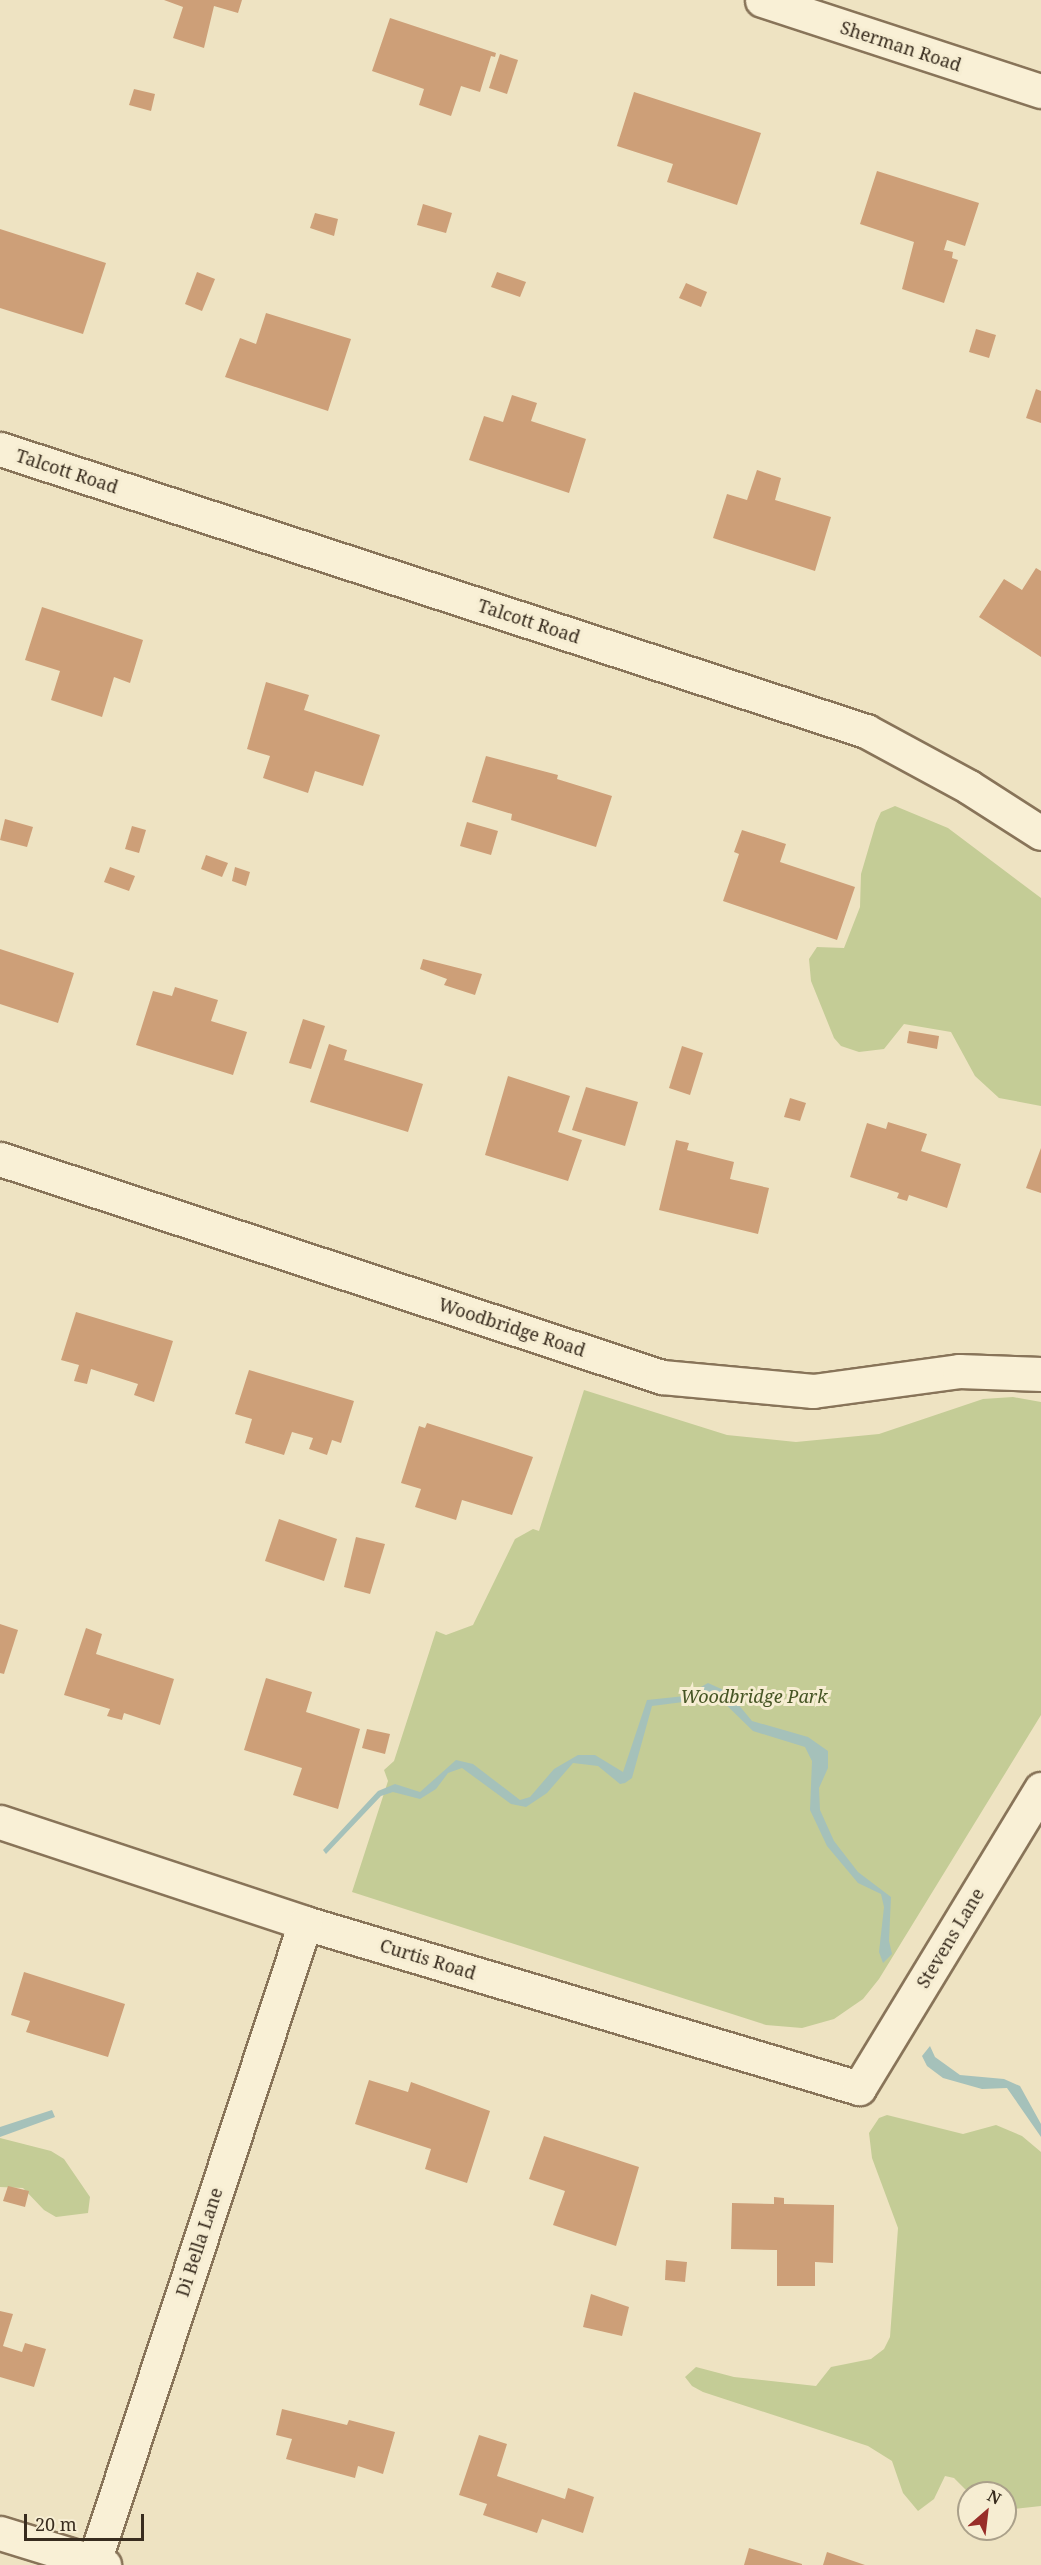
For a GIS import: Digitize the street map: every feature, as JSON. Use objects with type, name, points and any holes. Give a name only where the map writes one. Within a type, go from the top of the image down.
[{"type":"street","name":"Sherman Road","points":[[762,0],[1041,91]]},
{"type":"street","name":"Talcott Road","points":[[0,449],[866,731],[969,787],[1041,833]]},
{"type":"street","name":"Woodbridge Road","points":[[0,1159],[662,1377],[813,1391],[959,1371],[1041,1374]]},
{"type":"street","name":"Stevens Lane","points":[[859,2088],[1041,1789]]},
{"type":"street","name":"Curtis Road","points":[[0,1822],[305,1923],[859,2088]]},
{"type":"street","name":"Di Bella Lane","points":[[99,2564],[305,1923]]},
{"type":"street","points":[[0,2533],[99,2564]]},
{"type":"green space","points":[[895,806],[948,828],[1041,898],[1041,1106],[999,1098],[975,1076],[951,1032],[904,1024],[884,1049],[859,1052],[841,1046],[834,1038],[811,981],[809,959],[817,947],[844,948],[860,907],[861,874],[876,823],[881,812]]},
{"type":"green space","name":"Woodbridge Park","points":[[584,1390],[727,1435],[796,1442],[879,1434],[983,1399],[1013,1397],[1041,1402],[1041,1715],[879,1979],[863,1999],[834,2019],[802,2028],[766,2025],[352,1892],[388,1781],[384,1770],[394,1761],[436,1631],[446,1635],[473,1625],[515,1539],[533,1529],[539,1531]]},
{"type":"green space","points":[[887,2115],[963,2134],[996,2125],[1022,2136],[1041,2152],[1041,2506],[1017,2509],[1017,2481],[957,2481],[945,2476],[934,2499],[918,2511],[903,2493],[892,2461],[868,2446],[703,2392],[692,2386],[685,2377],[696,2367],[734,2377],[816,2386],[831,2367],[871,2359],[884,2349],[890,2337],[898,2228],[872,2158],[869,2133],[879,2118]]},
{"type":"green space","points":[[0,2138],[51,2151],[64,2159],[90,2197],[88,2213],[56,2217],[44,2210],[23,2188],[0,2187]]},
{"type":"water","points":[[708,1683],[728,1692],[752,1721],[808,1737],[828,1751],[828,1768],[819,1788],[820,1810],[834,1841],[858,1872],[891,1897],[889,1941],[892,1954],[883,1963],[879,1952],[884,1907],[881,1894],[858,1883],[827,1846],[810,1810],[812,1761],[805,1747],[753,1731],[714,1693],[706,1692],[691,1701],[652,1706],[632,1778],[625,1783],[620,1784],[598,1766],[573,1763],[547,1793],[526,1807],[511,1804],[462,1768],[448,1773],[436,1789],[420,1799],[393,1792],[381,1796],[326,1854],[323,1850],[378,1791],[395,1784],[420,1792],[456,1760],[473,1764],[520,1800],[530,1797],[554,1769],[578,1755],[595,1755],[623,1772],[647,1700],[685,1696]]},
{"type":"water","points":[[930,2046],[935,2057],[960,2075],[1004,2079],[1020,2086],[1041,2124],[1041,2137],[1007,2088],[982,2089],[943,2078],[927,2066],[922,2056]]},
{"type":"water","points":[[52,2110],[55,2117],[0,2137],[0,2127]]},
{"type":"building","points":[[164,0],[242,0],[238,13],[214,6],[204,48],[173,38],[183,7]]},
{"type":"building","points":[[390,18],[496,53],[495,57],[491,56],[480,92],[461,86],[451,116],[419,105],[424,89],[372,71]]},
{"type":"building","points":[[500,54],[518,60],[507,94],[489,88]]},
{"type":"building","points":[[134,89],[155,94],[151,111],[129,105]]},
{"type":"building","points":[[634,92],[761,133],[737,205],[667,182],[673,164],[617,146]]},
{"type":"building","points":[[877,171],[979,203],[965,246],[947,240],[944,250],[953,252],[952,258],[958,260],[944,303],[902,289],[914,242],[860,224]]},
{"type":"building","points":[[423,204],[452,213],[446,233],[417,225]]},
{"type":"building","points":[[315,213],[338,219],[334,236],[310,228]]},
{"type":"building","points":[[0,229],[106,263],[83,334],[0,308]]},
{"type":"building","points":[[197,272],[215,279],[202,311],[185,304]]},
{"type":"building","points":[[497,272],[526,282],[520,297],[491,287]]},
{"type":"building","points":[[686,283],[707,292],[701,307],[679,298]]},
{"type":"building","points":[[266,313],[351,339],[328,411],[225,377],[240,338],[256,344]]},
{"type":"building","points":[[976,329],[996,335],[989,358],[969,352]]},
{"type":"building","points":[[1036,389],[1041,391],[1041,423],[1026,418]]},
{"type":"building","points":[[512,395],[537,403],[531,421],[586,439],[569,493],[469,460],[484,416],[503,422]]},
{"type":"building","points":[[757,470],[781,478],[775,500],[831,517],[815,571],[713,538],[727,494],[747,500]]},
{"type":"building","points":[[1036,568],[1041,571],[1041,657],[979,617],[1004,579],[1022,590]]},
{"type":"building","points":[[42,607],[143,640],[130,683],[114,677],[102,717],[51,700],[60,671],[25,660]]},
{"type":"building","points":[[266,682],[309,695],[304,710],[380,735],[363,786],[315,771],[308,793],[263,778],[270,756],[247,749]]},
{"type":"building","points":[[486,756],[558,775],[557,779],[612,796],[596,847],[511,820],[512,814],[472,802]]},
{"type":"building","points":[[5,819],[33,827],[27,847],[0,840]]},
{"type":"building","points":[[467,822],[498,831],[491,855],[460,846]]},
{"type":"building","points":[[132,826],[146,830],[139,853],[125,849]]},
{"type":"building","points":[[742,830],[786,844],[780,862],[855,887],[837,940],[723,901],[739,854],[734,852]]},
{"type":"building","points":[[206,855],[228,863],[222,877],[201,869]]},
{"type":"building","points":[[110,867],[135,876],[129,891],[104,882]]},
{"type":"building","points":[[235,867],[250,872],[246,886],[232,881]]},
{"type":"building","points":[[0,949],[74,973],[58,1023],[0,1004]]},
{"type":"building","points":[[423,959],[482,974],[475,995],[444,985],[447,979],[420,969]]},
{"type":"building","points":[[175,987],[218,1000],[211,1021],[247,1032],[233,1075],[136,1045],[153,991],[172,996]]},
{"type":"building","points":[[303,1019],[325,1026],[311,1069],[289,1063]]},
{"type":"building","points":[[909,1031],[939,1036],[937,1049],[907,1043]]},
{"type":"building","points":[[329,1044],[347,1050],[344,1060],[423,1084],[408,1132],[310,1102]]},
{"type":"building","points":[[682,1046],[703,1053],[690,1095],[669,1088]]},
{"type":"building","points":[[508,1076],[570,1096],[558,1132],[582,1140],[568,1181],[485,1155]]},
{"type":"building","points":[[586,1087],[638,1102],[625,1146],[572,1130]]},
{"type":"building","points":[[790,1098],[806,1103],[800,1121],[784,1117]]},
{"type":"building","points":[[888,1122],[927,1134],[921,1151],[961,1164],[947,1208],[909,1195],[907,1201],[897,1198],[899,1193],[850,1177],[867,1123],[886,1129]]},
{"type":"building","points":[[676,1140],[689,1143],[687,1150],[734,1162],[730,1179],[769,1188],[758,1234],[659,1210]]},
{"type":"building","points":[[1041,1148],[1041,1193],[1026,1188]]},
{"type":"building","points":[[76,1312],[173,1341],[154,1402],[134,1395],[138,1384],[91,1369],[87,1384],[74,1381],[79,1365],[61,1360]]},
{"type":"building","points":[[249,1370],[354,1401],[341,1443],[332,1440],[327,1455],[309,1449],[313,1438],[292,1432],[284,1455],[245,1443],[252,1419],[235,1414]]},
{"type":"building","points":[[427,1423],[533,1457],[512,1515],[462,1500],[456,1520],[415,1507],[421,1489],[401,1483],[419,1426],[425,1428]]},
{"type":"building","points":[[279,1519],[337,1539],[324,1581],[265,1561]]},
{"type":"building","points":[[356,1537],[385,1544],[370,1594],[344,1587]]},
{"type":"building","points":[[0,1624],[18,1630],[4,1674],[0,1673]]},
{"type":"building","points":[[86,1628],[102,1634],[96,1654],[174,1679],[160,1725],[124,1713],[122,1720],[107,1716],[110,1709],[64,1695]]},
{"type":"building","points":[[266,1678],[312,1692],[306,1712],[360,1729],[338,1809],[293,1795],[302,1768],[244,1750]]},
{"type":"building","points":[[367,1729],[390,1734],[385,1754],[362,1748]]},
{"type":"building","points":[[24,1972],[125,2004],[108,2057],[26,2032],[30,2021],[11,2015]]},
{"type":"building","points":[[369,2080],[408,2092],[411,2082],[490,2111],[467,2183],[425,2169],[431,2149],[355,2124]]},
{"type":"building","points":[[544,2136],[639,2167],[616,2246],[553,2225],[565,2191],[529,2179]]},
{"type":"building","points":[[8,2186],[29,2191],[25,2207],[3,2201]]},
{"type":"building","points":[[774,2197],[784,2198],[784,2204],[834,2205],[833,2263],[815,2262],[815,2286],[777,2286],[777,2250],[731,2249],[732,2203],[774,2204]]},
{"type":"building","points":[[666,2260],[687,2262],[685,2282],[665,2280]]},
{"type":"building","points":[[591,2294],[629,2307],[622,2336],[583,2327]]},
{"type":"building","points":[[0,2311],[13,2314],[3,2346],[22,2352],[25,2343],[46,2349],[34,2387],[0,2377]]},
{"type":"building","points":[[282,2409],[347,2425],[349,2420],[395,2432],[383,2474],[358,2466],[355,2478],[286,2459],[292,2439],[276,2435]]},
{"type":"building","points":[[479,2435],[507,2444],[497,2476],[565,2499],[568,2488],[594,2497],[583,2533],[542,2519],[537,2533],[483,2515],[487,2504],[459,2495]]},
{"type":"building","points":[[749,2548],[802,2564],[802,2565],[744,2565]]},
{"type":"building","points":[[827,2552],[865,2565],[823,2565]]}]
